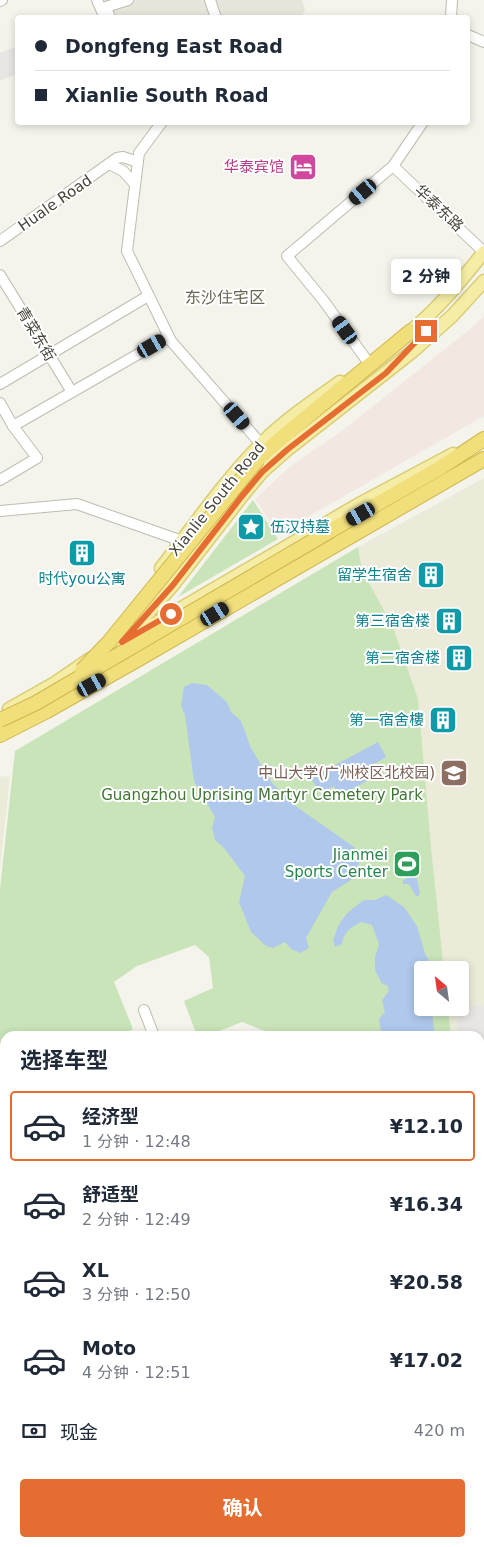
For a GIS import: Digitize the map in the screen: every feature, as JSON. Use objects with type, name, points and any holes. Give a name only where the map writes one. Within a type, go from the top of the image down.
[{"type":"highway","points":[[67,685],[109,642],[258,459],[411,331]]},
{"type":"highway","points":[[0,720],[36,703],[440,468],[484,439]]},
{"type":"highway","points":[[0,735],[137,660],[484,459]]},
{"type":"highway","points":[[0,743],[32,727],[137,660]]},
{"type":"main road","name":"Xianlie South Road","points":[[80,665],[162,567],[227,482],[261,444],[303,409],[411,331],[451,292],[484,252]]},
{"type":"main road","name":"Xianlie South Road","points":[[386,373],[452,304],[484,265]]},
{"type":"main road","name":"Xianlie South Road","points":[[62,702],[78,689],[179,578],[262,472],[288,449],[434,333],[484,281]]},
{"type":"main road","points":[[0,713],[42,692],[80,665],[361,503],[484,439]]},
{"type":"main road","points":[[162,567],[162,573],[170,579],[179,578]]},
{"type":"street","points":[[98,0],[104,15]]},
{"type":"street","points":[[109,15],[106,7],[128,0]]},
{"type":"street","points":[[210,0],[215,15]]},
{"type":"street","points":[[451,15],[452,0]]},
{"type":"street","points":[[470,36],[484,42]]},
{"type":"street","points":[[160,125],[139,152],[126,251],[171,342],[261,444]]},
{"type":"street","points":[[368,362],[323,300],[287,256],[393,166],[421,125]]},
{"type":"street","name":"Huale Road","points":[[0,241],[117,158],[123,157],[138,162]]},
{"type":"street","points":[[109,164],[122,171],[134,183]]},
{"type":"street","name":"华泰东路","points":[[393,166],[484,252]]},
{"type":"street","name":"青菜东街","points":[[0,275],[72,392]]},
{"type":"street","points":[[0,384],[148,296]]},
{"type":"street","points":[[13,426],[168,337]]},
{"type":"street","points":[[0,403],[13,426],[37,458],[0,480]]},
{"type":"street","points":[[0,511],[77,504],[182,541]]},
{"type":"street","points":[[144,1010],[152,1031]]},
{"type":"shaded area","points":[[94,0],[302,0],[305,9],[302,15],[99,15]]},
{"type":"shaded area","points":[[15,47],[15,75],[0,81],[0,53]]},
{"type":"shaded area","points":[[484,316],[484,416],[278,534],[255,499],[292,465],[342,431]]},
{"type":"shaded area","name":"中山大学(广州校区北校园)","points":[[484,478],[484,1031],[450,1031],[449,1016],[469,1016],[469,961],[443,961],[431,847],[393,627],[362,570],[358,547]]},
{"type":"shaded area","points":[[0,776],[10,777],[0,868]]},
{"type":"shaded area","points":[[484,1005],[484,1031],[458,1031],[457,1016],[469,1016],[469,1007]]},
{"type":"green space","points":[[253,500],[278,539],[178,597]]},
{"type":"green space","name":"Guangzhou Uprising Martyr Cemetery Park","points":[[358,547],[362,570],[393,627],[418,699],[443,961],[414,961],[414,1016],[449,1016],[450,1031],[265,1031],[242,1022],[220,1031],[195,1031],[184,1001],[213,988],[209,957],[195,945],[137,966],[114,982],[133,1029],[129,1031],[0,1031],[0,889],[15,751]]},
{"type":"water","points":[[192,683],[207,685],[227,702],[231,712],[241,721],[251,748],[272,783],[294,805],[354,847],[361,859],[351,880],[332,892],[306,938],[309,948],[300,953],[291,949],[285,942],[273,948],[266,946],[251,932],[239,902],[245,876],[224,848],[215,840],[212,828],[215,817],[194,781],[185,715],[181,705],[184,687]]},
{"type":"water","points":[[378,742],[386,757],[374,764],[380,774],[339,796],[334,786],[320,793],[311,778]]},
{"type":"water","points":[[414,875],[417,879],[420,894],[418,896],[416,896],[409,884],[403,884],[403,880]]},
{"type":"water","points":[[386,895],[404,907],[417,926],[425,954],[429,961],[414,961],[414,1016],[433,1016],[434,1031],[381,1031],[379,1019],[385,1012],[382,1000],[389,991],[387,985],[382,984],[375,970],[375,958],[379,944],[372,925],[361,922],[354,926],[344,937],[342,944],[335,947],[333,941],[341,921],[364,900],[375,900]]},
{"type":"place","name":"华泰宾馆","points":[[303,167]]},
{"type":"place","name":"伍汉持墓","points":[[251,527]]},
{"type":"place","name":"时代you公寓","points":[[82,553]]},
{"type":"place","name":"留学生宿舍","points":[[431,575]]},
{"type":"place","name":"第三宿舍楼","points":[[449,621]]},
{"type":"place","name":"第二宿舍楼","points":[[459,658]]},
{"type":"place","name":"第一宿舍樓","points":[[443,720]]},
{"type":"place","name":"中山大学(广州校区北校园)","points":[[454,773]]},
{"type":"place","name":"Jianmei Sports Center","points":[[407,864]]},
{"type":"district","name":"东沙住宅区","points":[[225,297]]},
{"type":"route","points":[[171,614],[122,642],[173,585],[262,472],[288,449],[386,373],[426,331]]}]
